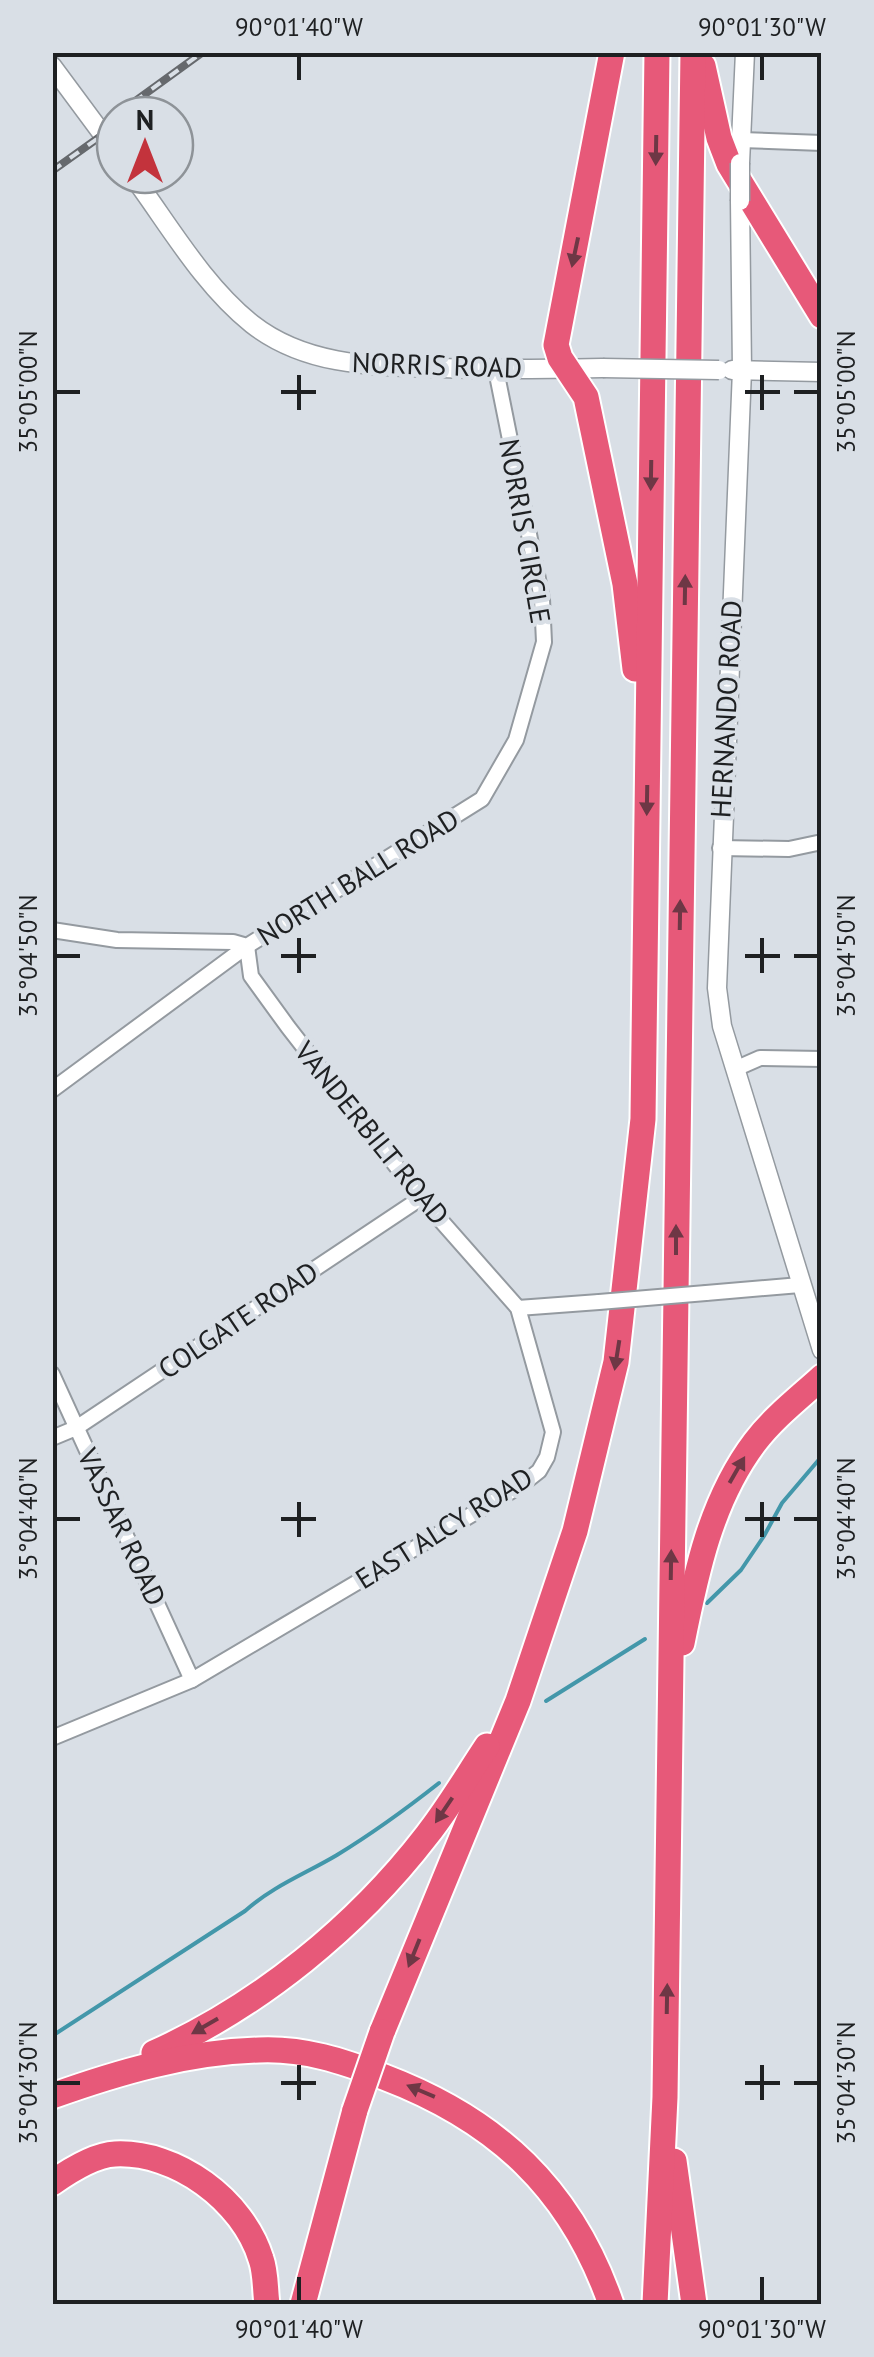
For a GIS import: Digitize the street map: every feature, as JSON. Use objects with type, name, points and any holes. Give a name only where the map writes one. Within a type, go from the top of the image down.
[{"type":"highway","points":[[612,52],[556,345],[586,397],[625,584],[648,744]]},
{"type":"highway","points":[[303,2304],[355,2110],[382,2032],[518,1700],[576,1531],[616,1362],[643,1119],[657,52]]},
{"type":"highway","points":[[655,2304],[665,2097],[672,1697],[670,1570],[676,1400],[692,52]]},
{"type":"highway","points":[[700,52],[719,138],[729,164],[822,316]]},
{"type":"highway","points":[[672,1697],[696,1580],[721,1501],[756,1440],[822,1377]]},
{"type":"highway","points":[[59,2093],[175,2044],[255,1996],[344,1927],[427,1836],[518,1700]]},
{"type":"highway","points":[[59,2093],[179,2057],[262,2050],[330,2056],[430,2094],[464,2112],[504,2142],[534,2172],[574,2224],[611,2304]]},
{"type":"highway","points":[[665,2097],[694,2304]]},
{"type":"highway","points":[[52,2182],[112,2154],[158,2158],[202,2179],[236,2214],[261,2258],[267,2304]]},
{"type":"main road","name":"HERNANDO ROAD","points":[[745,52],[740,163],[742,370],[716,988],[722,1026],[822,1350]]},
{"type":"main road","points":[[52,66],[95,124]]},
{"type":"main road","name":"NORRIS ROAD","points":[[147,195],[220,294],[254,326],[306,354],[354,366],[822,372]]},
{"type":"street","points":[[741,140],[822,143]]},
{"type":"street","name":"NORRIS CIRCLE","points":[[482,799],[516,740],[544,642],[542,599],[496,370]]},
{"type":"street","name":"NORTH BALL ROAD","points":[[52,930],[117,940],[233,942],[247,946],[482,799]]},
{"type":"street","points":[[720,848],[788,849],[822,842]]},
{"type":"street","points":[[52,1090],[247,946]]},
{"type":"street","name":"VANDERBILT ROAD","points":[[247,946],[250,976],[421,1198],[518,1308]]},
{"type":"street","points":[[735,1069],[760,1058],[822,1059]]},
{"type":"street","name":"COLGATE ROAD","points":[[52,1438],[76,1428],[421,1198]]},
{"type":"street","points":[[518,1308],[800,1286]]},
{"type":"street","name":"EAST ALCY ROAD","points":[[52,1738],[192,1680],[520,1486],[539,1471],[548,1457],[554,1432],[518,1308]]},
{"type":"street","name":"VASSAR ROAD","points":[[52,1374],[192,1680]]},
{"type":"waterway","points":[[707,1603],[741,1570],[782,1503],[822,1456]]},
{"type":"waterway","points":[[546,1701],[645,1639]]},
{"type":"waterway","points":[[52,2036],[267,1894],[337,1855],[439,1783]]},
{"type":"railway","points":[[144,95],[203,52]]},
{"type":"railway","points":[[52,171],[95,140]]}]
